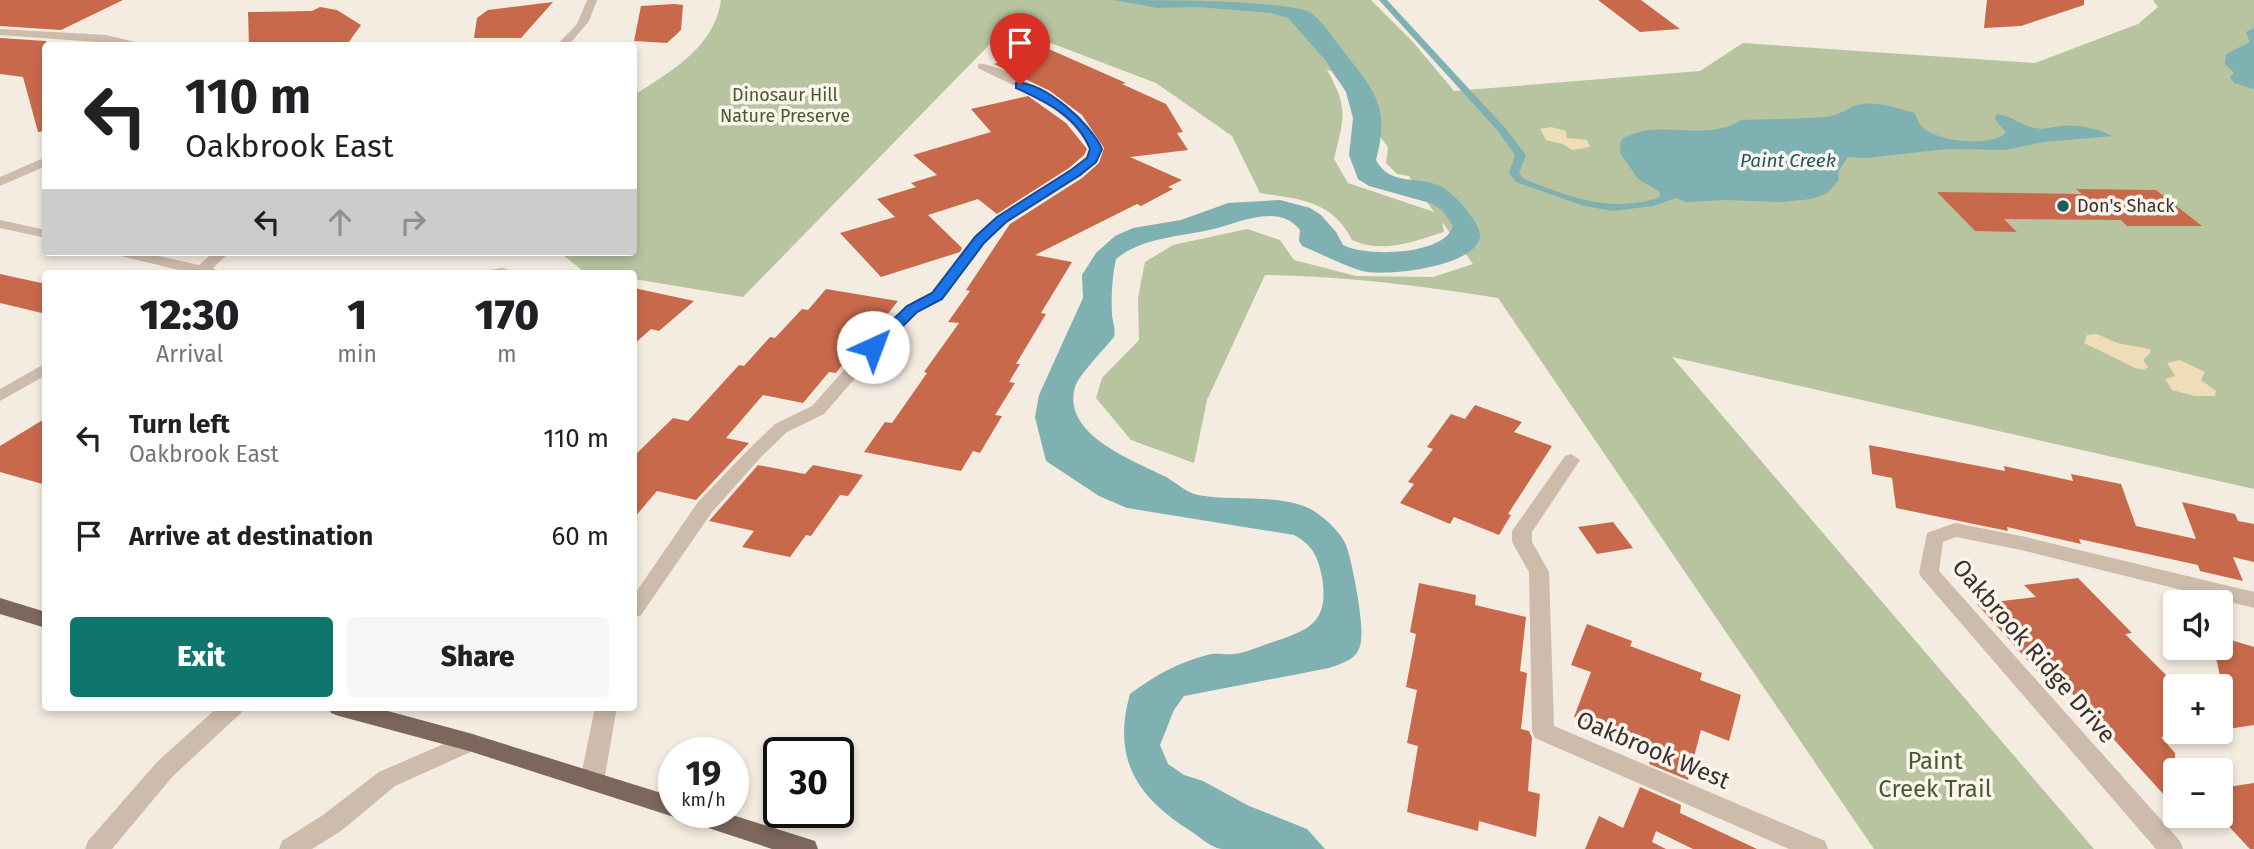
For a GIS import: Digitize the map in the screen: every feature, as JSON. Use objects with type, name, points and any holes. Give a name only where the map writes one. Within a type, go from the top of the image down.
[{"type":"main road","points":[[0,606],[42,619]]},
{"type":"main road","points":[[354,711],[469,742],[658,802]]},
{"type":"main road","points":[[740,828],[806,849]]},
{"type":"street","points":[[566,42],[588,17],[592,0]]},
{"type":"street","points":[[0,32],[106,38],[126,42]]},
{"type":"street","points":[[637,606],[705,507],[755,453],[781,428],[818,410],[892,326],[912,309],[937,296],[979,240],[1002,220],[1076,173],[1092,159],[1096,149],[1091,137],[1075,118],[1058,104],[982,66]]},
{"type":"street","points":[[0,182],[42,163]]},
{"type":"street","points":[[0,224],[42,233]]},
{"type":"street","points":[[139,256],[197,270]]},
{"type":"street","points":[[207,270],[219,256]]},
{"type":"street","points":[[0,396],[42,370]]},
{"type":"street","name":"Oakbrook West","points":[[1571,460],[1522,531],[1522,542],[1539,572],[1543,731],[1816,849]]},
{"type":"street","name":"Oakbrook Ridge Drive","points":[[2171,849],[1929,573],[1934,538],[1955,530],[2021,543],[2254,600]]},
{"type":"street","points":[[97,849],[165,769],[229,711]]},
{"type":"street","points":[[592,781],[605,711]]},
{"type":"street","points":[[291,849],[332,822],[387,779],[469,742]]},
{"type":"green space","points":[[721,0],[1371,0],[1413,42],[1454,91],[1700,71],[1743,43],[2035,63],[2138,24],[2158,7],[2153,0],[2254,0],[2254,489],[1672,357],[2094,849],[1874,849],[1498,298],[1382,282],[1265,275],[1207,400],[1194,463],[1131,440],[1096,398],[1102,378],[1139,340],[1138,298],[1145,262],[1173,245],[1247,229],[1280,240],[1294,260],[1356,276],[1433,277],[1473,264],[1442,222],[1444,232],[1398,245],[1375,246],[1352,240],[1335,217],[1324,209],[1301,200],[1260,193],[1232,136],[1156,83],[1035,37],[990,44],[743,297],[637,279],[637,270],[582,270],[564,256],[637,256],[637,93],[689,56],[710,31]],"holes":[[[1327,70],[1331,71],[1388,147],[1386,163],[1397,174],[1409,176],[1434,212],[1348,183],[1334,159],[1343,113],[1339,94]]]},
{"type":"sand","points":[[1551,127],[1566,131],[1567,138],[1587,140],[1590,147],[1572,150],[1563,144],[1546,140],[1540,129]]},
{"type":"sand","points":[[2097,334],[2117,343],[2149,349],[2151,352],[2143,360],[2148,367],[2144,370],[2135,368],[2084,343],[2087,335]]},
{"type":"sand","points":[[2180,360],[2205,372],[2201,380],[2216,391],[2215,396],[2195,396],[2172,390],[2165,379],[2175,376],[2167,363]]},
{"type":"water","points":[[1113,0],[1247,3],[1310,12],[1362,74],[1375,97],[1381,118],[1376,160],[1382,168],[1397,177],[1442,187],[1466,209],[1479,231],[1480,237],[1474,247],[1463,256],[1428,268],[1390,272],[1362,271],[1302,246],[1299,241],[1300,230],[1291,221],[1280,217],[1256,217],[1148,242],[1116,259],[1112,294],[1114,337],[1086,369],[1075,387],[1074,404],[1079,419],[1089,432],[1120,454],[1194,494],[1276,500],[1305,506],[1325,519],[1344,540],[1353,572],[1360,615],[1361,641],[1357,653],[1347,661],[1329,668],[1184,696],[1174,710],[1160,745],[1168,764],[1184,775],[1203,781],[1249,806],[1307,829],[1325,849],[1222,849],[1209,844],[1171,817],[1142,789],[1127,756],[1124,737],[1130,694],[1157,676],[1210,654],[1233,654],[1251,650],[1295,634],[1313,623],[1319,615],[1324,593],[1314,552],[1294,535],[1127,508],[1099,496],[1046,461],[1035,417],[1039,395],[1083,298],[1082,275],[1096,253],[1115,236],[1133,228],[1181,220],[1228,203],[1280,200],[1310,208],[1321,215],[1343,245],[1354,249],[1385,252],[1420,248],[1447,236],[1453,226],[1442,210],[1430,203],[1369,186],[1358,179],[1349,155],[1353,118],[1346,92],[1326,61],[1288,18],[1271,13],[1198,7],[1158,8]]},
{"type":"water","name":"Paint Creek","points":[[1379,0],[1387,0],[1506,129],[1526,155],[1519,173],[1524,179],[1591,201],[1625,204],[1660,197],[1660,192],[1638,179],[1620,153],[1621,140],[1649,130],[1712,130],[1741,120],[1824,117],[1868,103],[1914,113],[1926,130],[1955,140],[1989,140],[2006,133],[1995,119],[1997,114],[2034,128],[2075,126],[2112,136],[2044,142],[2005,150],[1948,149],[1866,158],[1848,157],[1838,172],[1839,180],[1827,193],[1811,199],[1781,202],[1686,202],[1676,198],[1653,206],[1613,211],[1584,206],[1516,182],[1509,173],[1515,155],[1497,130]]},
{"type":"water","points":[[2254,28],[2253,89],[2234,83],[2230,77],[2234,73],[2225,64],[2226,54],[2250,42],[2246,32]]},
{"type":"building","points":[[0,0],[123,0],[61,30],[0,26]]},
{"type":"building","points":[[1598,0],[1641,0],[1680,29],[1640,32]]},
{"type":"building","points":[[1987,0],[2084,0],[2084,5],[2021,26],[1984,28]]},
{"type":"building","points":[[553,2],[521,38],[474,38],[477,18],[488,10]]},
{"type":"building","points":[[683,5],[681,30],[667,43],[634,41],[641,6]]},
{"type":"building","points":[[320,7],[337,10],[361,25],[349,42],[249,42],[248,12],[312,11]]},
{"type":"building","points":[[0,38],[46,41],[42,42],[42,132],[38,132],[23,77],[0,74]]},
{"type":"building","points":[[1040,48],[1051,50],[1126,83],[1122,84],[1166,104],[1183,132],[1177,133],[1188,150],[1130,157],[1182,180],[1168,187],[1173,189],[1141,206],[1137,204],[1035,255],[1072,262],[1041,313],[1046,314],[1016,364],[1020,364],[1009,382],[1015,383],[995,415],[1002,416],[980,453],[973,451],[961,471],[864,452],[885,422],[892,423],[927,373],[924,372],[959,323],[948,322],[1010,224],[1082,178],[1099,163],[1104,148],[1082,115],[1050,91],[994,64]]},
{"type":"building","points":[[1028,96],[1066,123],[1087,149],[1084,155],[1069,168],[997,214],[978,199],[928,215],[962,248],[960,252],[881,277],[840,233],[895,217],[877,199],[916,187],[911,183],[937,175],[913,155],[991,132],[971,109]]},
{"type":"building","name":"Don's Shack","points":[[2076,189],[2156,190],[2202,226],[2127,226],[2121,220],[2004,219],[2017,232],[1975,231],[1937,192],[2082,194]]},
{"type":"building","points":[[0,274],[42,283],[42,313],[0,303]]},
{"type":"building","points":[[637,289],[694,301],[659,331],[651,329],[637,341]]},
{"type":"building","points":[[826,289],[898,301],[865,343],[860,342],[836,373],[829,372],[803,403],[763,395],[726,438],[749,443],[696,500],[657,491],[637,514],[637,453],[673,418],[688,421],[739,365],[744,366],[770,337],[775,338],[802,309],[808,310]]},
{"type":"building","points":[[1475,405],[1522,422],[1514,432],[1552,446],[1508,514],[1511,515],[1499,535],[1454,517],[1450,524],[1400,503],[1414,484],[1408,482],[1433,449],[1427,447],[1451,414],[1465,419]]},
{"type":"building","points":[[42,420],[42,484],[0,472],[0,446]]},
{"type":"building","points":[[1869,445],[2005,471],[2004,466],[2073,481],[2071,474],[2121,484],[2136,526],[2196,539],[2182,502],[2235,514],[2238,521],[2254,524],[2254,562],[2233,557],[2243,581],[2200,571],[2198,565],[2079,539],[2081,544],[2007,527],[2008,531],[1896,508],[1892,478],[1872,474]]},
{"type":"building","points":[[758,465],[805,474],[813,465],[863,475],[848,496],[840,495],[811,536],[806,535],[790,557],[742,547],[754,531],[709,521]]},
{"type":"building","points":[[1613,522],[1633,548],[1597,554],[1578,527]]},
{"type":"building","points":[[2078,578],[2132,633],[2125,634],[2165,674],[2161,737],[2163,744],[2167,744],[2175,753],[2175,758],[2163,758],[2163,794],[2069,690],[2056,692],[1977,604],[2036,597],[2024,585]]},
{"type":"building","points":[[1419,583],[1476,595],[1475,605],[1526,617],[1520,671],[1527,673],[1521,729],[1529,731],[1532,738],[1528,791],[1540,794],[1536,837],[1479,821],[1478,831],[1407,812],[1418,746],[1407,743],[1417,690],[1406,687],[1416,634],[1410,632]]},
{"type":"building","points":[[1587,624],[1632,641],[1630,646],[1702,673],[1700,680],[1741,695],[1729,741],[1701,730],[1688,780],[1649,764],[1652,756],[1645,753],[1648,747],[1574,717],[1591,672],[1571,665]]},
{"type":"building","points":[[2233,641],[2254,647],[2254,725],[2233,728],[2233,674],[2220,674],[2217,660],[2233,660]]},
{"type":"building","points":[[2254,783],[2254,849],[2250,849],[2230,828],[2233,828],[2233,786]]},
{"type":"building","points":[[1640,787],[1681,805],[1680,813],[1757,849],[1693,849],[1656,831],[1652,842],[1666,849],[1585,849],[1599,816],[1623,828]]},
{"type":"place","name":"Don's Shack","points":[[2063,206]]},
{"type":"route","points":[[873,347],[912,309],[937,296],[979,240],[1002,220],[1076,173],[1092,159],[1096,149],[1091,137],[1075,118],[1058,104],[1020,85]]},
{"type":"park label","name":"Dinosaur Hill Nature Preserve","points":[[785,105]]},
{"type":"park label","name":"Paint Creek Trail","points":[[1935,775]]}]
